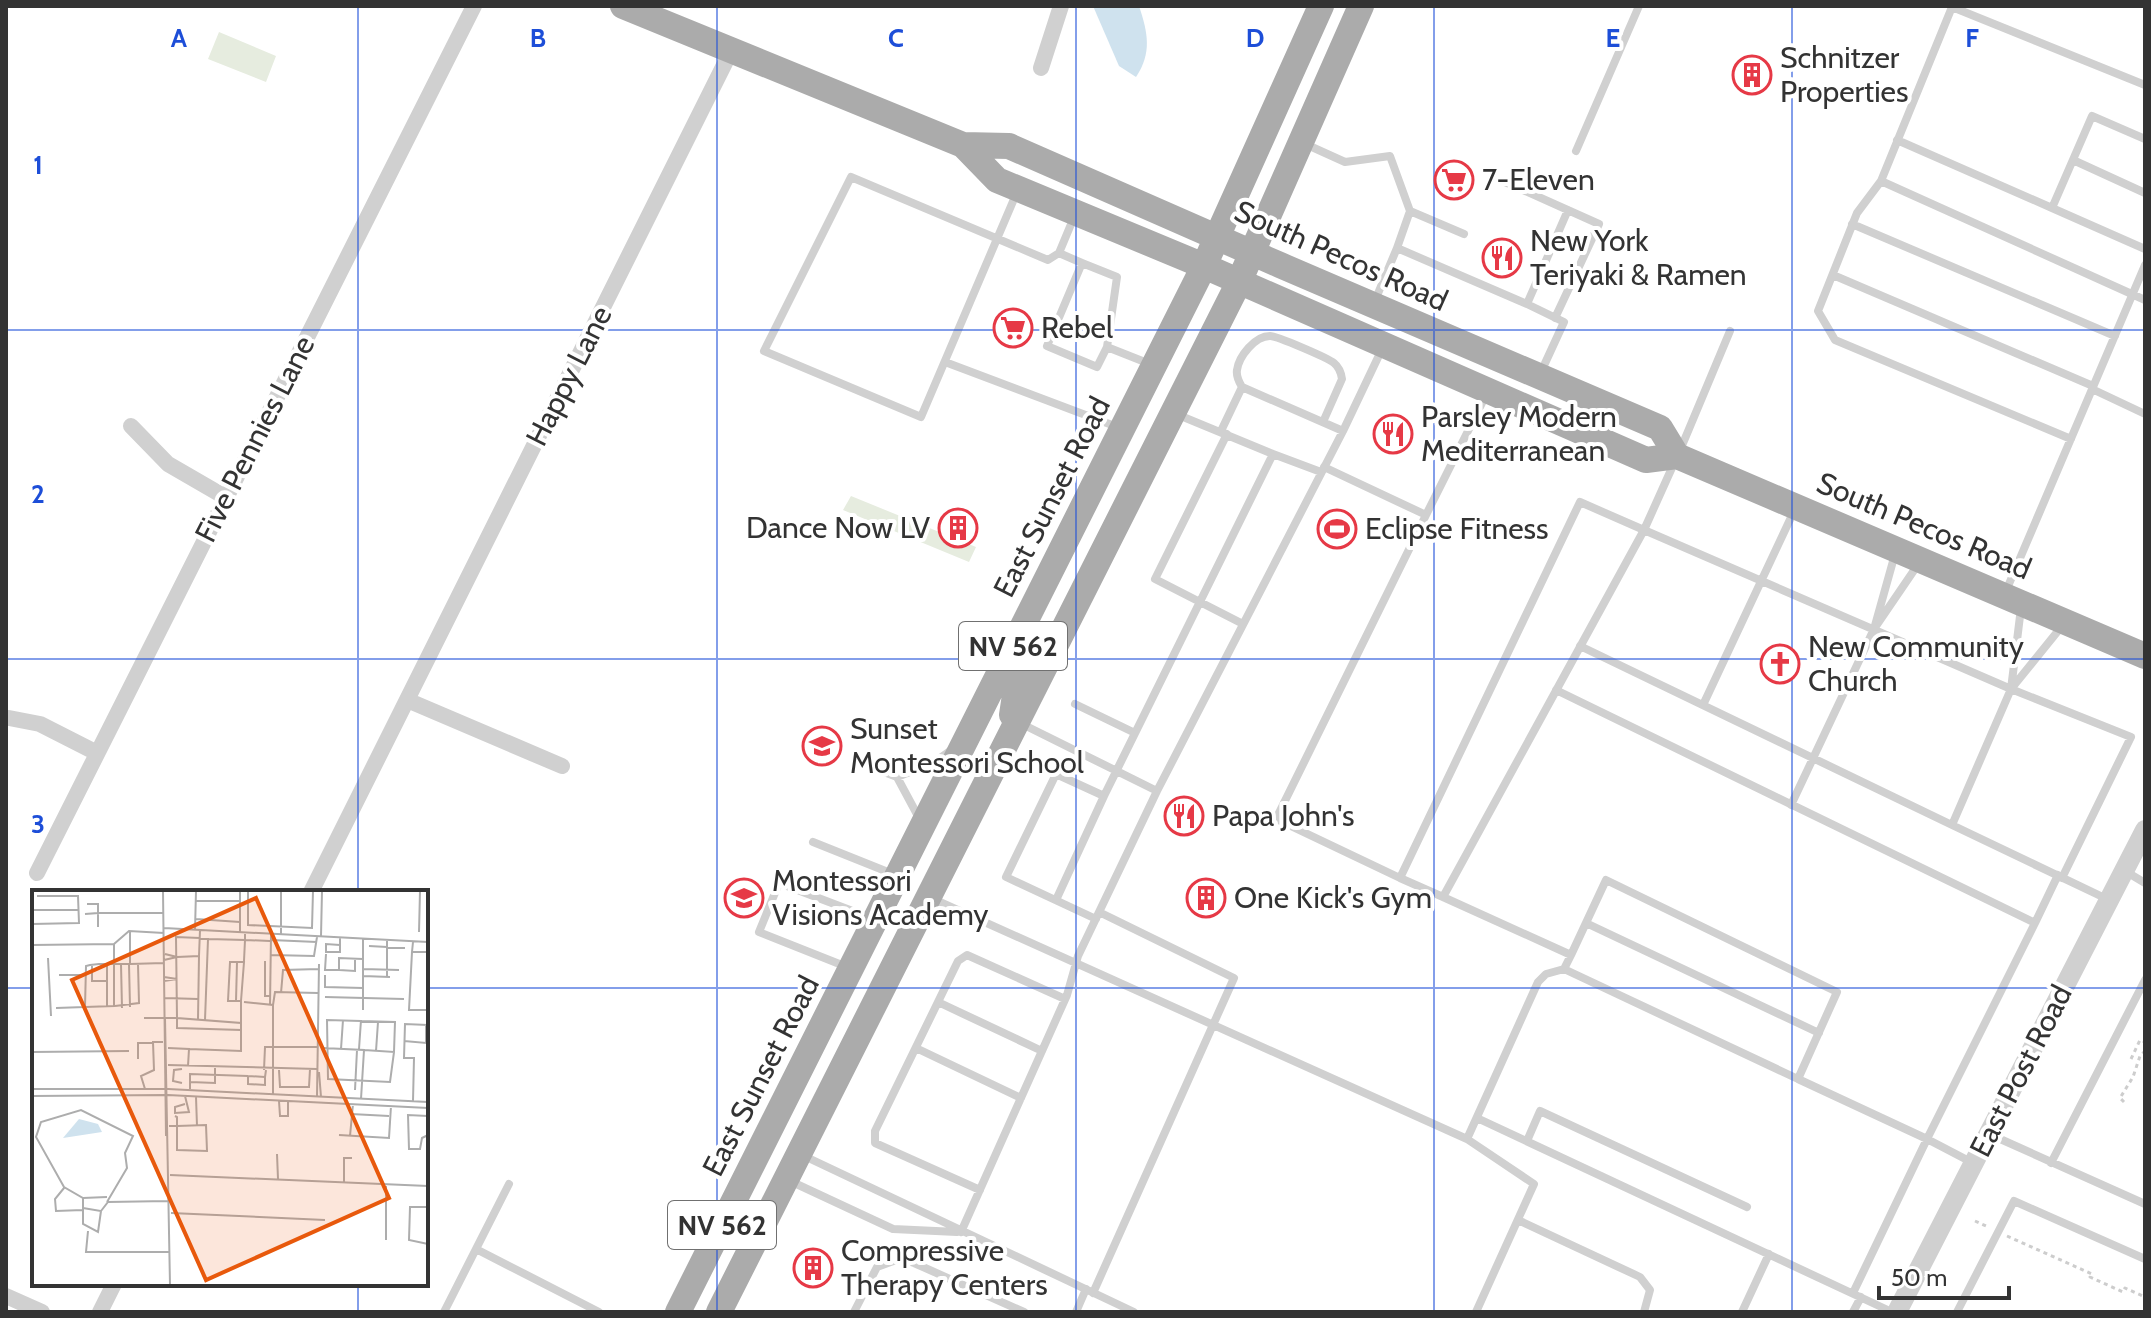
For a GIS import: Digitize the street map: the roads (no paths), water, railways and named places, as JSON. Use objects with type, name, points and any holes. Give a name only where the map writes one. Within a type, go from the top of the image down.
[{"type":"main road","name":"South Pecos Road","points":[[623,6],[963,145],[1009,146],[1660,428],[1677,456]]},
{"type":"main road","name":"East Sunset Road","points":[[678,1312],[1204,266],[1321,6]]},
{"type":"main road","name":"NV 562","points":[[719,1312],[1239,282],[1361,6]]},
{"type":"main road","name":"South Pecos Road","points":[[963,145],[997,180],[1204,266],[1646,460],[1677,456],[2145,656]]},
{"type":"main road","points":[[1018,722],[1012,715],[1016,685],[1030,647],[1055,597],[1058,578],[1053,567]]},
{"type":"main road","points":[[957,843],[954,836],[957,821],[988,734],[985,728],[974,723]]},
{"type":"main road","points":[[766,1138],[798,1153]]},
{"type":"main road","points":[[752,1164],[785,1179]]},
{"type":"street","name":"Five Pennies Lane","points":[[37,873],[474,6]]},
{"type":"street","points":[[1041,68],[1061,6]]},
{"type":"street","name":"Happy Lane","points":[[312,890],[731,51]]},
{"type":"street","points":[[131,426],[168,464],[225,497]]},
{"type":"street","points":[[407,700],[562,766]]},
{"type":"street","points":[[9,718],[40,724],[97,753]]},
{"type":"street","name":"East Post Road","points":[[1895,1312],[2145,830]]},
{"type":"street","points":[[100,1312],[113,1286]]},
{"type":"street","points":[[6,1296],[42,1312]]},
{"type":"lane","points":[[1576,151],[1639,6]]},
{"type":"lane","points":[[2071,439],[1835,340],[1818,311],[1857,213],[1881,181],[1952,6],[2145,85]]},
{"type":"lane","points":[[2052,208],[2092,116],[2145,139]]},
{"type":"lane","points":[[1897,140],[2145,249]]},
{"type":"lane","points":[[1301,142],[1345,162],[1390,156],[1410,211],[1373,305]]},
{"type":"lane","points":[[2073,160],[2145,193]]},
{"type":"lane","points":[[1018,189],[997,237],[945,362],[921,417],[764,351],[851,177],[997,237],[1048,260],[1059,253],[1076,213]]},
{"type":"lane","points":[[1881,181],[2145,300]]},
{"type":"lane","points":[[1505,182],[1599,224],[1555,318]]},
{"type":"lane","points":[[1527,304],[1568,210]]},
{"type":"lane","points":[[1410,211],[1464,234]]},
{"type":"lane","points":[[1852,224],[2115,336]]},
{"type":"lane","points":[[1397,248],[1564,322],[1539,376]]},
{"type":"lane","points":[[1059,253],[1117,277],[1107,347],[1097,367],[1047,346],[1082,263]]},
{"type":"lane","points":[[2011,689],[2013,599],[2071,439],[2145,265]]},
{"type":"lane","points":[[1833,275],[2093,387],[2145,414]]},
{"type":"lane","points":[[1443,897],[1644,530],[1730,331]]},
{"type":"lane","points":[[1243,624],[1155,579],[1224,433],[1242,387],[1237,372],[1240,360],[1250,347],[1261,338],[1273,335],[1334,363],[1342,379],[1323,422]]},
{"type":"lane","points":[[961,1232],[1065,999],[1076,963],[1097,916],[1157,791],[1343,431],[1383,346]]},
{"type":"lane","points":[[1107,347],[1154,366]]},
{"type":"lane","points":[[945,362],[1123,428]]},
{"type":"lane","points":[[1242,387],[1343,431]]},
{"type":"lane","points":[[1488,392],[1276,819],[1571,955]]},
{"type":"lane","points":[[1174,413],[1273,454],[1322,470],[1426,515]]},
{"type":"lane","points":[[1056,900],[1116,771],[1273,454]]},
{"type":"lane","points":[[1400,878],[1580,502],[2011,689],[2131,737],[1927,1139],[1857,1295],[1853,1312]]},
{"type":"lane","points":[[1703,705],[1796,507]]},
{"type":"lane","points":[[1874,629],[1896,549]]},
{"type":"lane","points":[[1791,805],[1874,629],[1921,560]]},
{"type":"lane","points":[[1952,825],[2011,689],[2065,622]]},
{"type":"lane","points":[[1580,646],[2109,900]]},
{"type":"lane","points":[[1556,690],[2035,923]]},
{"type":"lane","points":[[1075,704],[1135,733]]},
{"type":"lane","points":[[1018,722],[1157,791]]},
{"type":"lane","points":[[897,777],[933,763],[954,748],[974,723]]},
{"type":"lane","points":[[855,761],[897,777],[923,825]]},
{"type":"lane","points":[[1076,1312],[1090,1291],[1234,978],[1006,877],[1056,774],[1104,796]]},
{"type":"lane","points":[[813,842],[898,876]]},
{"type":"lane","points":[[2124,871],[2145,883]]},
{"type":"lane","points":[[1564,969],[1606,880],[1837,992],[1798,1079]]},
{"type":"lane","points":[[851,969],[759,932],[779,883],[875,920]]},
{"type":"lane","points":[[930,897],[1467,1139],[1534,1184],[1476,1312]]},
{"type":"lane","points":[[1586,923],[1819,1033]]},
{"type":"lane","points":[[980,1190],[875,1143],[875,1131],[958,961],[967,955],[1065,999]]},
{"type":"lane","points":[[1467,1139],[1538,982],[1546,974],[1564,969],[1974,1163]]},
{"type":"lane","points":[[2051,1163],[2145,980]]},
{"type":"lane","points":[[938,1002],[1042,1051]]},
{"type":"lane","points":[[916,1048],[1021,1098]]},
{"type":"lane","points":[[1527,1141],[1540,1111],[1747,1207]]},
{"type":"lane","points":[[1477,1118],[1895,1312]]},
{"type":"lane","points":[[1989,1134],[2145,1204]]},
{"type":"lane","points":[[798,1153],[1134,1312]]},
{"type":"lane","points":[[785,1179],[893,1229],[961,1232]]},
{"type":"lane","points":[[444,1312],[509,1184]]},
{"type":"lane","points":[[1957,1312],[2014,1201],[2145,1259]]},
{"type":"lane","points":[[1518,1220],[1640,1277],[1650,1290],[1644,1312]]},
{"type":"lane","points":[[476,1249],[599,1312]]},
{"type":"lane","points":[[1742,1312],[1769,1254]]},
{"type":"lane","points":[[854,1312],[877,1267],[899,1259],[1024,1312]]},
{"type":"water","points":[[1093,6],[1139,6],[1147,43],[1136,77],[1119,66]]},
{"type":"place","name":"Schnitzer Properties","points":[[1752,75]]},
{"type":"place","name":"7-Eleven","points":[[1454,180]]},
{"type":"place","name":"New York Teriyaki & Ramen","points":[[1502,258]]},
{"type":"place","name":"Rebel","points":[[1013,328]]},
{"type":"place","name":"Parsley Modern Mediterranean","points":[[1393,434]]},
{"type":"place","name":"Dance Now LV","points":[[958,528]]},
{"type":"place","name":"Eclipse Fitness","points":[[1337,529]]},
{"type":"place","name":"New Community Church","points":[[1780,664]]},
{"type":"place","name":"Sunset Montessori School","points":[[822,746]]},
{"type":"place","name":"Papa John's","points":[[1184,816]]},
{"type":"place","name":"Montessori Visions Academy","points":[[744,898]]},
{"type":"place","name":"One Kick's Gym","points":[[1206,898]]},
{"type":"place","name":"Compressive Therapy Centers","points":[[813,1268]]}]
